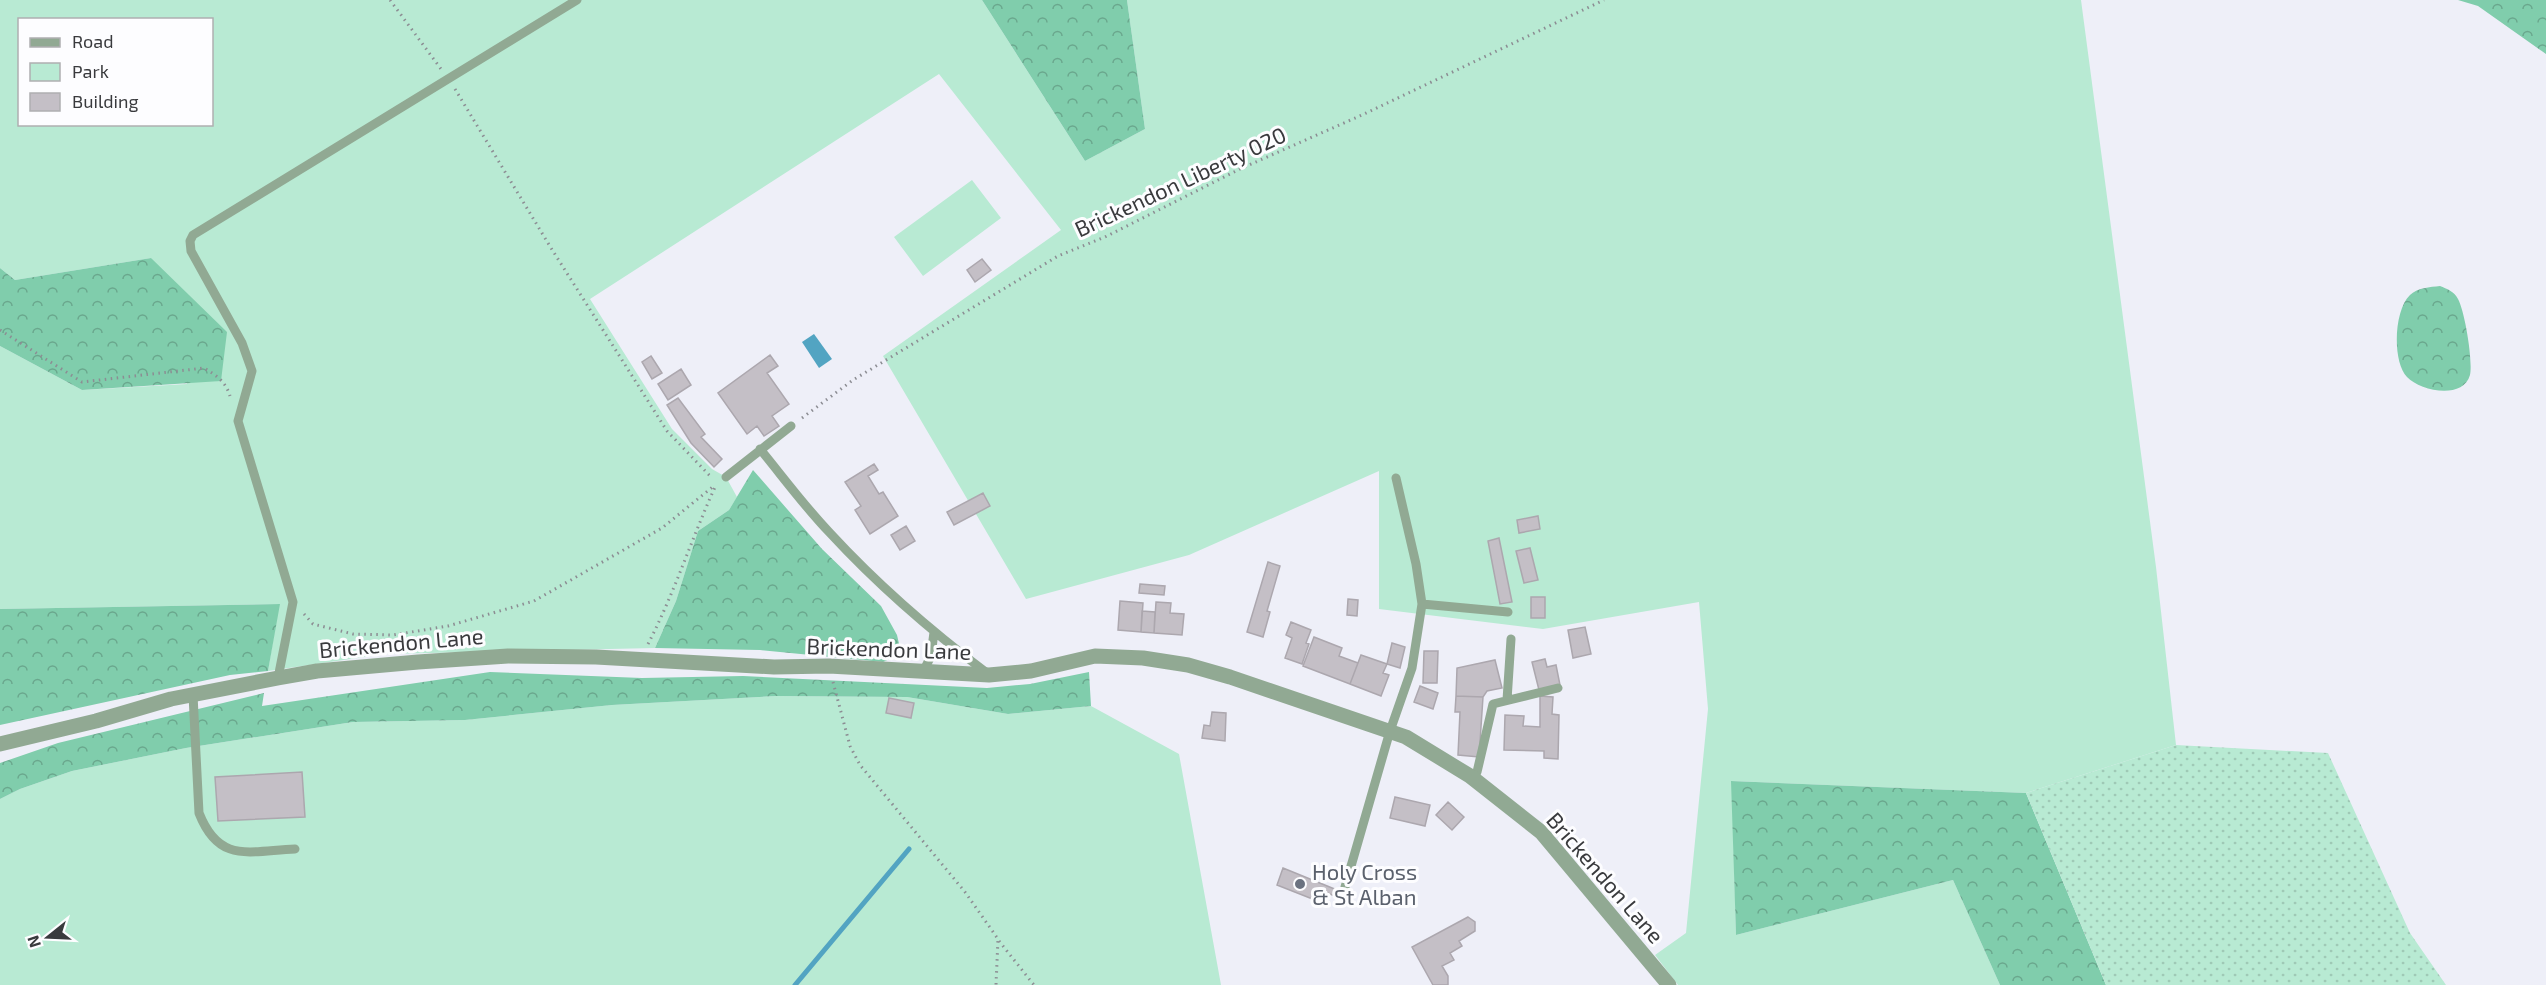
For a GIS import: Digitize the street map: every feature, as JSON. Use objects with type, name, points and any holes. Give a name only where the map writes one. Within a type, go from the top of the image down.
[{"type":"street","name":"Brickendon Lane","points":[[0,744],[193,695],[317,671],[508,656],[640,659],[774,667],[829,666],[988,675],[1031,671],[1095,656],[1143,658],[1188,665],[1230,677],[1390,731],[1406,737],[1470,776],[1541,832],[1669,985]]},
{"type":"lane","points":[[278,678],[292,602],[238,421],[252,371],[242,343],[191,251],[190,241],[193,235],[578,0]]},
{"type":"lane","points":[[726,477],[791,426]]},
{"type":"lane","points":[[760,449],[829,532],[861,565],[934,632],[988,675]]},
{"type":"lane","points":[[1345,887],[1390,731],[1412,668],[1422,604],[1416,564],[1396,478]]},
{"type":"lane","points":[[1422,604],[1508,612]]},
{"type":"lane","points":[[923,672],[931,656],[934,632]]},
{"type":"lane","points":[[1507,699],[1511,639]]},
{"type":"lane","points":[[1470,776],[1477,772],[1493,704],[1558,688]]},
{"type":"lane","points":[[193,695],[199,813],[205,829],[218,844],[234,852],[295,849]]},
{"type":"path","points":[[390,0],[449,79],[550,249],[667,431],[717,484]]},
{"type":"path","name":"Brickendon Liberty 020","points":[[791,426],[853,380],[1058,256],[1105,237],[1240,168],[1362,115],[1604,0]]},
{"type":"path","points":[[0,330],[82,382],[204,368],[217,376],[228,388],[238,421]]},
{"type":"path","points":[[292,602],[313,624],[353,634],[393,634],[448,626],[534,602],[662,528],[717,484]]},
{"type":"path","points":[[640,659],[669,604],[688,550],[717,484]]},
{"type":"path","points":[[829,666],[850,746],[860,765],[965,892],[1034,985]]},
{"type":"path","points":[[996,985],[998,939]]},
{"type":"green space","points":[[0,0],[982,0],[1085,161],[1145,129],[1127,0],[2081,0],[2156,567],[2176,745],[2026,793],[1732,781],[1736,935],[1953,880],[2000,985],[1678,985],[1655,955],[1686,933],[1708,709],[1699,602],[1543,629],[1379,609],[1379,471],[1189,555],[1026,599],[883,356],[1061,230],[939,74],[590,299],[672,429],[712,469],[726,477],[737,497],[729,510],[698,531],[676,601],[655,648],[385,654],[268,671],[279,604],[0,609],[0,346],[82,390],[187,384],[151,258],[15,280],[0,268]]},
{"type":"green space","points":[[982,0],[1127,0],[1145,129],[1085,161]]},
{"type":"green space","points":[[2458,0],[2546,0],[2546,54],[2478,6]]},
{"type":"green space","points":[[972,180],[1001,218],[923,276],[894,237]]},
{"type":"green space","points":[[151,258],[227,332],[221,381],[82,390],[0,346],[0,268],[15,280]]},
{"type":"green space","points":[[2440,286],[2448,289],[2458,299],[2466,325],[2471,368],[2466,383],[2459,388],[2441,391],[2421,386],[2407,377],[2402,369],[2397,348],[2398,323],[2405,302],[2416,291]]},
{"type":"green space","points":[[753,470],[822,549],[881,606],[897,635],[900,648],[896,656],[883,662],[760,650],[655,648],[676,601],[698,531],[729,510]]},
{"type":"green space","points":[[280,604],[268,671],[230,675],[0,725],[0,609]]},
{"type":"green space","points":[[490,672],[642,678],[743,676],[987,688],[1030,684],[1089,672],[1091,706],[1008,714],[907,697],[776,696],[612,705],[465,720],[353,722],[186,748],[72,771],[20,789],[0,799],[0,763],[58,743],[264,693],[262,706]]},
{"type":"green space","points":[[776,696],[907,697],[1008,714],[1091,706],[1179,754],[1221,985],[0,985],[0,799],[20,789],[72,771],[186,748],[353,722],[465,720],[612,705]]},
{"type":"green space","points":[[2176,745],[2328,753],[2410,933],[2446,985],[2106,985],[2026,793]]},
{"type":"green space","points":[[1731,781],[2026,793],[2106,985],[2000,985],[1953,880],[1736,935]]},
{"type":"water","points":[[814,334],[832,359],[819,368],[802,342]]},
{"type":"building","points":[[982,259],[991,270],[975,282],[967,270]]},
{"type":"building","points":[[770,355],[778,366],[767,373],[789,404],[772,416],[779,426],[764,436],[757,426],[747,434],[718,393]]},
{"type":"building","points":[[651,356],[662,373],[652,379],[642,362]]},
{"type":"building","points":[[681,369],[691,385],[668,400],[658,384]]},
{"type":"building","points":[[678,398],[705,434],[701,437],[722,459],[714,467],[691,443],[667,405]]},
{"type":"building","points":[[874,464],[878,470],[868,476],[879,494],[883,492],[898,516],[870,534],[855,510],[861,506],[845,482]]},
{"type":"building","points":[[983,493],[990,506],[954,525],[947,512]]},
{"type":"building","points":[[1538,516],[1540,529],[1519,533],[1517,520]]},
{"type":"building","points":[[906,526],[915,541],[900,550],[891,535]]},
{"type":"building","points":[[1499,538],[1512,602],[1500,604],[1488,541]]},
{"type":"building","points":[[1530,548],[1538,580],[1524,583],[1516,551]]},
{"type":"building","points":[[1268,562],[1280,566],[1267,611],[1270,612],[1263,637],[1247,632]]},
{"type":"building","points":[[1140,584],[1165,586],[1164,595],[1139,593]]},
{"type":"building","points":[[1531,597],[1545,597],[1545,618],[1531,618]]},
{"type":"building","points":[[1348,599],[1358,600],[1357,616],[1347,615]]},
{"type":"building","points":[[1120,601],[1143,603],[1141,632],[1118,630]]},
{"type":"building","points":[[1156,602],[1171,603],[1170,613],[1184,614],[1182,635],[1154,633]]},
{"type":"building","points":[[1142,611],[1155,612],[1154,633],[1141,632]]},
{"type":"building","points":[[1291,622],[1311,630],[1302,664],[1285,658],[1292,638],[1286,635]]},
{"type":"building","points":[[1585,627],[1591,654],[1573,658],[1568,630]]},
{"type":"building","points":[[1314,637],[1342,648],[1339,656],[1358,663],[1350,684],[1303,666]]},
{"type":"building","points":[[1392,643],[1405,647],[1400,668],[1387,664]]},
{"type":"building","points":[[1424,651],[1438,651],[1437,683],[1423,683]]},
{"type":"building","points":[[1361,655],[1387,664],[1383,673],[1389,675],[1381,696],[1350,684]]},
{"type":"building","points":[[1545,659],[1547,667],[1556,665],[1560,685],[1539,690],[1532,662]]},
{"type":"building","points":[[1495,660],[1502,688],[1487,691],[1483,697],[1456,696],[1457,668]]},
{"type":"building","points":[[1420,686],[1438,693],[1433,709],[1414,702]]},
{"type":"building","points":[[1456,696],[1483,697],[1479,757],[1458,755],[1460,712],[1455,712]]},
{"type":"building","points":[[1540,696],[1553,697],[1552,714],[1559,715],[1558,759],[1544,758],[1544,751],[1504,750],[1505,715],[1524,716],[1523,726],[1540,727]]},
{"type":"building","points":[[889,698],[914,703],[911,718],[886,713]]},
{"type":"building","points":[[1212,712],[1226,713],[1225,741],[1202,738],[1204,725],[1210,726]]},
{"type":"building","points":[[302,772],[305,817],[218,821],[215,777]]},
{"type":"building","points":[[1395,797],[1430,805],[1425,826],[1390,818]]},
{"type":"building","points":[[1448,802],[1464,817],[1452,830],[1436,815]]},
{"type":"building","name":"Holy Cross & St Alban","points":[[1283,868],[1337,890],[1335,896],[1319,890],[1315,900],[1277,885]]},
{"type":"building","points":[[1468,917],[1475,922],[1475,931],[1459,941],[1462,946],[1450,953],[1454,960],[1442,966],[1448,976],[1448,985],[1433,985],[1412,947]]},
{"type":"waterway","points":[[795,985],[909,849]]},
{"type":"place","name":"Holy Cross & St Alban","points":[[1300,884]]}]
